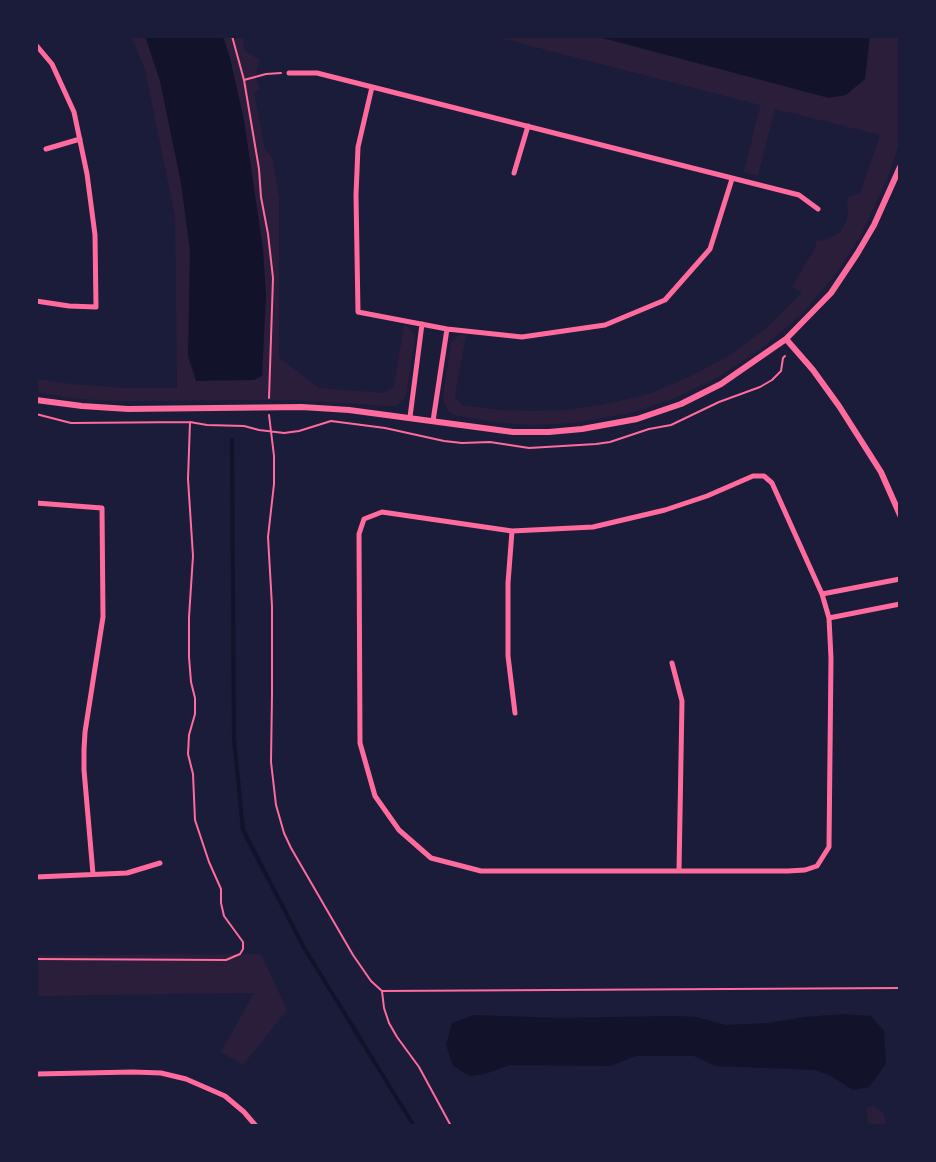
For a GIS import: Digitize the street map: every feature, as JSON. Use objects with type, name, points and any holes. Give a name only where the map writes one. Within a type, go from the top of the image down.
[{"type":"street","points":[[36,45],[52,64],[74,112],[87,174],[95,235],[96,307],[69,306],[36,301]]},
{"type":"street","points":[[289,73],[317,73],[799,195],[818,209]]},
{"type":"street","points":[[372,87],[358,147],[356,195],[358,312],[447,329],[522,337],[606,325],[665,300],[710,249],[732,178]]},
{"type":"street","points":[[514,173],[528,126]]},
{"type":"street","points":[[46,149],[80,139]]},
{"type":"street","points":[[36,400],[128,409],[302,408],[349,410],[513,432],[582,430],[637,419],[681,404],[721,384],[786,339],[831,293],[858,254],[874,225],[900,167]]},
{"type":"street","points":[[410,417],[422,324]]},
{"type":"street","points":[[433,421],[447,329]]},
{"type":"street","points":[[786,339],[813,370],[839,406],[881,472],[900,515]]},
{"type":"street","points":[[753,476],[764,476],[772,483],[822,594],[829,618],[831,658],[829,847],[817,866],[805,870],[788,871],[481,871],[432,858],[400,830],[375,796],[360,744],[359,534],[364,519],[382,512],[512,531],[593,527],[665,510],[706,496],[753,476]]},
{"type":"street","points":[[36,503],[102,508],[103,616],[85,732],[84,750],[93,874]]},
{"type":"street","points":[[512,531],[508,583],[508,656],[515,713]]},
{"type":"street","points":[[822,594],[900,579]]},
{"type":"street","points":[[829,618],[900,604]]},
{"type":"street","points":[[672,663],[682,701],[679,871]]},
{"type":"street","points":[[36,877],[127,873],[160,863]]},
{"type":"street","points":[[36,1074],[133,1072],[160,1073],[186,1079],[225,1096],[244,1112],[256,1126]]},
{"type":"path","points":[[232,36],[244,80],[259,169],[261,197],[268,234],[273,278],[270,398]]},
{"type":"path","points":[[244,80],[266,74],[289,73]]},
{"type":"path","points":[[269,414],[274,456],[274,484],[268,537],[272,606],[270,762],[276,805],[284,833],[291,848],[353,954],[371,981],[382,992],[384,1008],[389,1023],[419,1067],[451,1126]]},
{"type":"path","points":[[36,960],[226,960],[240,954],[243,949],[242,942],[224,916],[221,903],[222,889],[209,862],[195,820],[193,774],[188,754],[189,736],[195,714],[195,698],[191,682],[189,637],[194,556],[188,479],[190,422]]},
{"type":"path","points":[[382,992],[900,988]]},
{"type":"shaded area","points":[[131,36],[242,36],[245,51],[260,60],[256,78],[260,89],[254,93],[265,149],[273,159],[279,198],[279,357],[319,388],[385,393],[394,386],[404,325],[414,334],[415,339],[406,395],[396,406],[294,400],[115,401],[78,399],[36,392],[36,379],[128,388],[177,388],[175,216],[145,70]]},
{"type":"shaded area","points":[[145,36],[223,36],[230,58],[244,120],[263,249],[266,295],[262,376],[254,380],[196,381],[188,356],[190,251],[181,183],[160,81]]},
{"type":"shaded area","points":[[492,36],[900,36],[900,142],[887,179],[861,235],[838,271],[800,316],[761,349],[717,378],[673,399],[626,414],[574,423],[530,425],[493,422],[454,415],[448,411],[443,395],[451,343],[459,335],[466,335],[455,396],[462,405],[500,410],[567,410],[606,404],[648,394],[689,377],[728,356],[765,329],[802,293],[792,287],[816,246],[815,241],[833,236],[840,232],[845,224],[848,215],[847,198],[860,193],[880,135],[775,109],[758,176],[744,172],[760,105]]},
{"type":"shaded area","points":[[595,36],[870,36],[865,79],[846,95],[829,98]]},
{"type":"shaded area","points":[[261,954],[287,1010],[243,1065],[221,1052],[254,993],[36,996],[36,955]]},
{"type":"shaded area","points":[[844,1014],[871,1016],[884,1031],[886,1064],[869,1087],[853,1090],[831,1076],[815,1070],[715,1066],[694,1056],[636,1056],[610,1066],[509,1065],[485,1074],[470,1076],[453,1066],[446,1045],[452,1023],[474,1015],[559,1018],[676,1016],[695,1017],[726,1025],[768,1023],[805,1017]]},
{"type":"shaded area","points":[[873,1106],[883,1112],[886,1126],[869,1126],[866,1108]]},
{"type":"waterway","points":[[232,440],[234,739],[243,830],[303,946],[414,1126]]}]
